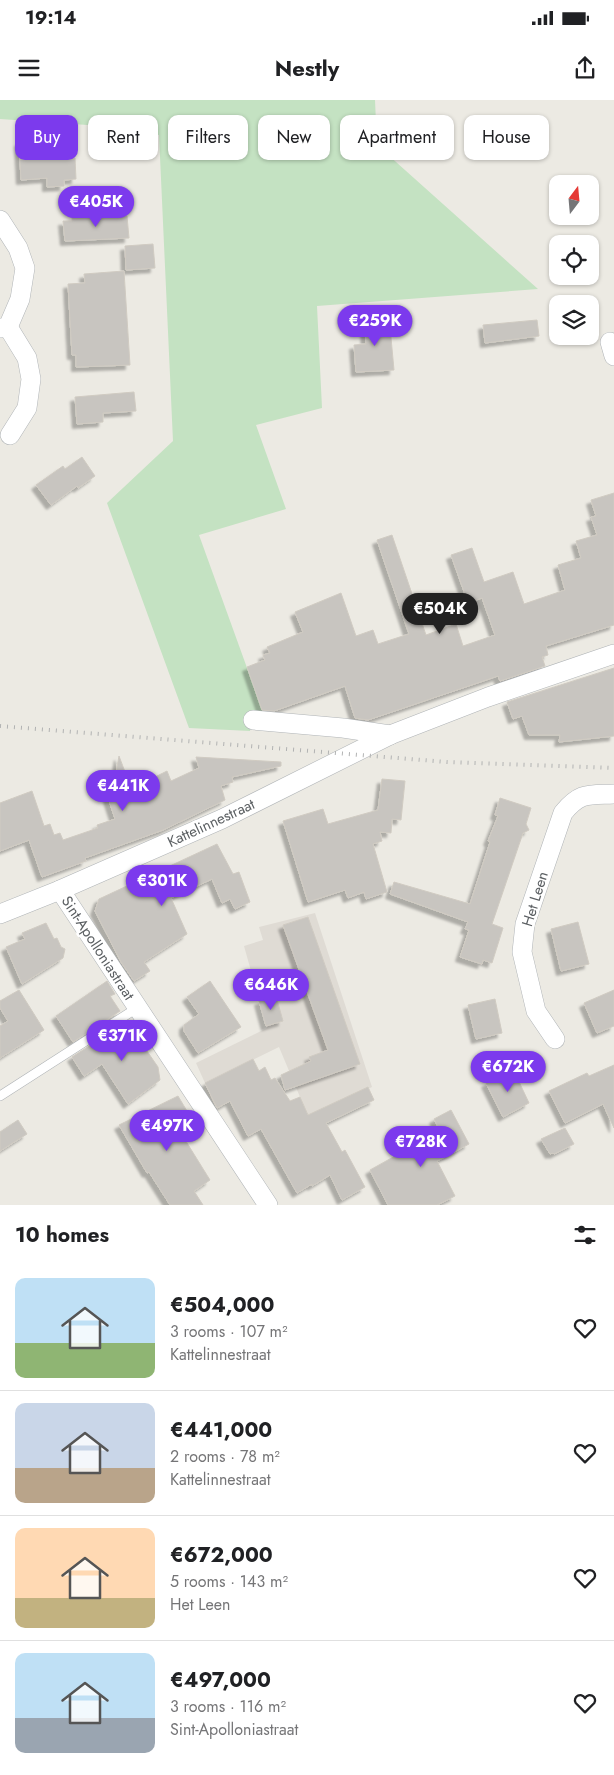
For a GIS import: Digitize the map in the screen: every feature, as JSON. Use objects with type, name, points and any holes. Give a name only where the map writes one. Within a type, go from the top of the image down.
[{"type":"street","points":[[0,220],[18,248],[26,268],[20,299],[4,327],[27,358],[31,379],[27,408],[10,435]]},
{"type":"street","name":"Kattelinnestraat","points":[[0,914],[60,890],[222,819],[390,736],[488,697],[614,654]]},
{"type":"street","points":[[253,720],[343,728],[390,736]]},
{"type":"street","name":"Het Leen","points":[[555,1039],[536,1011],[522,952],[525,924],[563,813],[573,801],[586,795],[614,794]]},
{"type":"street","name":"Sint-Apolloniastraat","points":[[60,890],[268,1205]]},
{"type":"lane","points":[[0,1096],[137,1008]]},
{"type":"shaded area","points":[[315,913],[372,1087],[308,1116],[279,1047],[205,1083],[196,1063],[267,1028],[244,946],[263,940],[259,927]]},
{"type":"green space","points":[[0,100],[375,100],[376,115],[340,115],[340,160],[394,160],[538,289],[317,306],[322,408],[256,425],[286,509],[199,535],[264,715],[251,715],[250,731],[189,728],[107,503],[173,441],[158,115],[88,115],[88,125],[78,124],[78,115],[15,115],[15,120],[0,119]]},
{"type":"building","points":[[20,160],[75,160],[76,179],[64,180],[64,186],[47,187],[47,178],[21,180]]},
{"type":"building","points":[[116,213],[116,217],[127,216],[129,238],[65,241],[63,221],[72,221],[72,217]]},
{"type":"building","points":[[153,244],[155,268],[126,270],[125,246]]},
{"type":"building","points":[[124,271],[130,365],[76,367],[76,355],[72,355],[68,284],[85,283],[84,274]]},
{"type":"building","points":[[389,316],[394,370],[356,372],[354,345],[366,344],[364,318]]},
{"type":"building","points":[[537,320],[539,336],[485,343],[483,325]]},
{"type":"building","points":[[134,392],[136,411],[103,413],[103,422],[77,424],[75,397]]},
{"type":"building","points":[[82,457],[95,476],[78,488],[77,486],[51,505],[36,485],[63,466],[65,469]]},
{"type":"building","points":[[614,493],[614,625],[546,646],[548,655],[542,657],[545,666],[500,681],[498,676],[368,720],[355,718],[345,686],[274,711],[262,710],[247,667],[265,660],[263,655],[270,653],[267,647],[303,632],[295,612],[341,593],[356,636],[373,630],[378,644],[409,634],[377,540],[392,535],[426,635],[456,624],[463,646],[495,635],[482,598],[468,603],[451,555],[472,548],[484,582],[513,572],[524,604],[565,590],[558,565],[581,558],[576,541],[597,535],[591,517],[596,516],[591,500]]},
{"type":"building","points":[[614,668],[614,736],[559,742],[560,735],[529,735],[522,716],[513,719],[507,702]]},
{"type":"building","points":[[119,756],[130,785],[134,784],[135,787],[167,771],[171,781],[199,768],[196,757],[281,762],[281,766],[232,777],[233,782],[221,786],[225,800],[163,830],[85,858],[86,861],[42,877],[29,840],[0,851],[0,803],[32,791],[44,826],[50,824],[54,835],[60,833],[63,840],[98,828],[97,825],[115,819],[104,786],[114,783]]},
{"type":"building","points":[[382,779],[405,781],[401,820],[392,819],[391,833],[380,832],[382,841],[373,844],[387,892],[366,899],[364,892],[348,898],[345,890],[308,902],[283,821],[323,809],[328,824],[378,810]]},
{"type":"building","points":[[500,798],[531,808],[526,824],[529,830],[523,833],[492,924],[503,928],[492,963],[483,960],[482,964],[460,957],[469,930],[465,929],[468,922],[390,894],[394,882],[470,904],[490,842],[488,841],[498,816],[495,815]]},
{"type":"building","points":[[217,844],[233,874],[239,872],[250,902],[235,909],[230,899],[222,903],[212,879],[171,898],[187,934],[144,962],[150,971],[134,981],[121,962],[95,911],[99,899]]},
{"type":"building","points":[[308,917],[360,1064],[285,1090],[281,1075],[311,1061],[309,1057],[328,1050],[283,925]]},
{"type":"building","points":[[578,922],[589,964],[561,971],[551,929]]},
{"type":"building","points":[[46,923],[54,939],[57,938],[61,947],[65,949],[63,958],[22,984],[6,947],[25,939],[22,933]]},
{"type":"building","points":[[107,981],[115,994],[110,996],[120,1011],[73,1042],[56,1016]]},
{"type":"building","points":[[210,981],[241,1027],[198,1053],[184,1031],[184,1025],[199,1014],[187,997]]},
{"type":"building","points":[[19,990],[44,1030],[0,1058],[0,1026],[8,1021],[0,1008],[0,1001]]},
{"type":"building","points":[[614,990],[614,1026],[597,1033],[584,1003]]},
{"type":"building","points":[[276,996],[283,1021],[266,1026],[259,1001]]},
{"type":"building","points":[[495,999],[502,1033],[476,1039],[468,1005]]},
{"type":"building","points":[[127,1022],[158,1067],[160,1080],[128,1104],[102,1064],[84,1076],[72,1057]]},
{"type":"building","points":[[253,1059],[259,1071],[265,1067],[271,1080],[275,1078],[290,1101],[300,1097],[308,1115],[368,1087],[374,1100],[326,1123],[342,1152],[345,1150],[365,1187],[342,1200],[330,1175],[297,1193],[261,1129],[248,1136],[230,1101],[217,1108],[205,1083]]},
{"type":"building","points":[[614,1065],[614,1128],[603,1104],[565,1123],[549,1091],[587,1073],[589,1076]]},
{"type":"building","points":[[514,1071],[529,1103],[503,1117],[486,1083]]},
{"type":"building","points":[[178,1096],[193,1121],[179,1130],[210,1180],[194,1191],[203,1205],[170,1205],[149,1172],[147,1173],[119,1125]]},
{"type":"building","points":[[451,1110],[469,1144],[437,1161],[455,1196],[437,1205],[388,1205],[370,1170],[440,1131],[434,1119]]},
{"type":"building","points":[[18,1120],[27,1134],[0,1151],[0,1132]]},
{"type":"building","points":[[565,1128],[574,1144],[554,1154],[550,1154],[541,1139]]},
{"type":"railway","points":[[0,726],[447,762],[614,768]]}]
